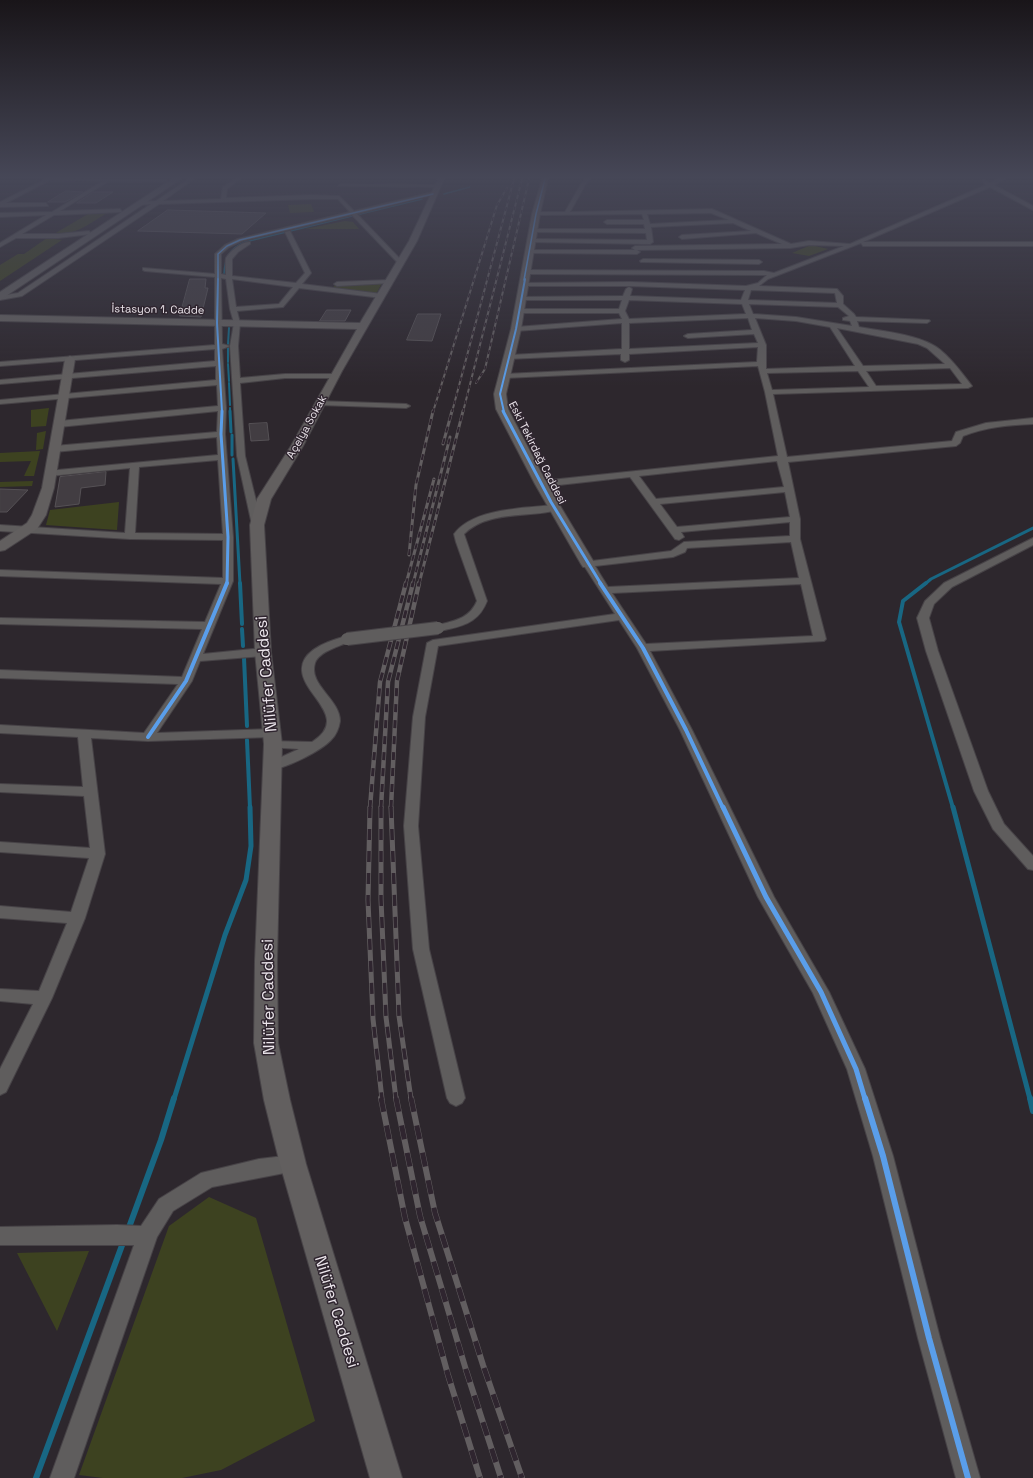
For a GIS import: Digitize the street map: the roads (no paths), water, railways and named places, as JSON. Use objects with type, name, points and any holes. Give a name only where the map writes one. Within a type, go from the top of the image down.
[{"type":"main road","points":[[0,291],[67,248]]},
{"type":"main road","points":[[0,298],[74,248]]},
{"type":"main road","name":"Açelya Sokak","points":[[256,525],[264,499],[294,452],[334,376],[409,248]]},
{"type":"main road","name":"Eski Tekirdağ Caddesi","points":[[530,248],[529,267],[523,284],[516,329],[500,394],[502,409],[541,484],[588,564]]},
{"type":"main road","name":"İstasyon 1. Cadde","points":[[0,318],[217,325]]},
{"type":"main road","name":"İstasyon 1. Cadde","points":[[0,322],[362,328]]},
{"type":"main road","points":[[0,546],[32,526],[39,515],[48,488],[70,359]]},
{"type":"main road","name":"Nilüfer Caddesi","points":[[256,525],[263,652],[272,748],[270,872],[266,961],[266,1043],[277,1100],[293,1164],[386,1478]]},
{"type":"street","points":[[70,251],[88,248]]},
{"type":"street","points":[[0,298],[20,295],[88,248]]},
{"type":"street","points":[[148,737],[186,681],[228,581],[228,537],[222,457],[222,408],[217,325],[218,254],[224,248]]},
{"type":"street","points":[[240,248],[229,259],[228,277],[232,309],[237,325],[234,346],[240,456],[256,525]]},
{"type":"street","points":[[232,309],[281,306],[308,273],[296,248]]},
{"type":"street","points":[[387,248],[400,262]]},
{"type":"street","points":[[636,248],[643,272]]},
{"type":"street","points":[[529,252],[636,248],[684,248]]},
{"type":"street","points":[[714,248],[729,273]]},
{"type":"street","points":[[719,248],[758,254]]},
{"type":"street","points":[[640,262],[721,262],[782,248]]},
{"type":"street","points":[[749,287],[760,284],[766,278],[799,267],[844,248]]},
{"type":"street","points":[[758,254],[764,273]]},
{"type":"street","points":[[529,267],[630,269],[643,272],[764,273],[774,275]]},
{"type":"street","points":[[626,370],[626,321],[622,311],[630,284],[630,269]]},
{"type":"street","points":[[145,270],[228,277],[382,296]]},
{"type":"street","points":[[307,287],[389,282]]},
{"type":"street","points":[[523,284],[630,284],[837,290],[840,296],[840,305]]},
{"type":"street","points":[[643,648],[820,639],[796,539],[795,519],[781,459],[769,392],[762,367],[762,345],[744,301],[749,287]]},
{"type":"street","points":[[521,298],[626,298],[840,305],[853,317],[856,329]]},
{"type":"street","points":[[518,311],[622,311]]},
{"type":"street","points":[[796,319],[908,314]]},
{"type":"street","points":[[683,328],[749,316],[775,316],[856,329],[920,342],[930,346],[952,366],[968,386],[769,392]]},
{"type":"street","points":[[853,317],[927,321]]},
{"type":"street","points":[[516,329],[626,321],[683,328],[756,332]]},
{"type":"street","points":[[832,325],[874,388]]},
{"type":"street","points":[[683,328],[696,348]]},
{"type":"street","points":[[510,357],[762,345]]},
{"type":"street","points":[[0,364],[234,346]]},
{"type":"street","points":[[0,382],[220,363]]},
{"type":"street","points":[[505,376],[626,370],[762,367],[860,369],[952,366]]},
{"type":"street","points":[[236,381],[285,376],[334,376]]},
{"type":"street","points":[[0,402],[220,382]]},
{"type":"street","points":[[320,403],[406,406]]},
{"type":"street","points":[[59,424],[222,408]]},
{"type":"street","points":[[541,484],[632,473],[956,442],[959,434],[976,426],[1004,422],[1033,421]]},
{"type":"street","points":[[54,449],[221,434]]},
{"type":"street","points":[[50,473],[222,457]]},
{"type":"street","points":[[130,536],[135,466]]},
{"type":"street","points":[[632,473],[684,545]]},
{"type":"street","points":[[654,502],[788,489]]},
{"type":"street","points":[[0,729],[148,737],[272,748],[315,746],[330,733],[333,725],[333,716],[330,707],[311,682],[308,671],[308,662],[314,654],[322,648],[347,638],[438,628],[457,624],[470,618],[480,610],[482,601],[461,542],[459,534],[463,528],[487,518],[555,508]]},
{"type":"street","points":[[674,530],[795,519]]},
{"type":"street","points":[[0,528],[130,536],[228,537]]},
{"type":"street","points":[[684,545],[796,539]]},
{"type":"street","points":[[1033,542],[948,585],[929,603],[923,618],[932,651],[981,791],[998,826],[1033,865]]},
{"type":"street","points":[[684,545],[681,550],[673,554],[588,564],[643,648],[686,730],[766,897],[821,992],[856,1069],[883,1156],[929,1338],[968,1478]]},
{"type":"street","points":[[0,573],[228,581]]},
{"type":"street","points":[[606,590],[805,581]]},
{"type":"street","points":[[456,1098],[421,949],[411,826],[419,717],[433,644],[623,616]]},
{"type":"street","points":[[0,621],[209,626]]},
{"type":"street","points":[[195,658],[263,652]]},
{"type":"street","points":[[0,674],[186,681]]},
{"type":"street","points":[[0,1087],[44,998],[77,918],[98,854],[84,733]]},
{"type":"street","points":[[272,748],[315,746]]},
{"type":"street","points":[[0,788],[90,792]]},
{"type":"street","points":[[0,848],[98,854]]},
{"type":"street","points":[[0,912],[77,918]]},
{"type":"street","points":[[0,995],[44,998]]},
{"type":"street","points":[[62,1478],[147,1236],[166,1205],[208,1178],[259,1168],[293,1164]]},
{"type":"street","points":[[0,1236],[117,1234],[147,1236]]},
{"type":"waterway","points":[[224,274],[227,258],[235,248]]},
{"type":"waterway","points":[[228,344],[229,328]]},
{"type":"waterway","points":[[228,348],[228,362]]},
{"type":"waterway","points":[[228,364],[229,381]]},
{"type":"waterway","points":[[229,383],[230,405]]},
{"type":"waterway","points":[[230,411],[231,432]]},
{"type":"waterway","points":[[232,435],[232,455]]},
{"type":"waterway","points":[[233,459],[240,584]]},
{"type":"waterway","points":[[925,584],[931,579],[1033,528]]},
{"type":"waterway","points":[[240,583],[242,624]]},
{"type":"waterway","points":[[926,583],[903,601],[899,622],[953,808]]},
{"type":"waterway","points":[[242,629],[243,646]]},
{"type":"waterway","points":[[244,658],[247,726]]},
{"type":"waterway","points":[[247,740],[250,808]]},
{"type":"waterway","points":[[174,1099],[225,935],[246,880],[251,846],[250,807]]},
{"type":"waterway","points":[[953,807],[1030,1099]]},
{"type":"waterway","points":[[128,1230],[161,1140],[174,1098]]},
{"type":"waterway","points":[[1030,1098],[1033,1111]]},
{"type":"waterway","points":[[36,1478],[124,1240]]},
{"type":"railway","points":[[433,412],[484,248]]},
{"type":"railway","points":[[452,412],[496,248]]},
{"type":"railway","points":[[463,412],[505,248]]},
{"type":"railway","points":[[476,383],[485,369],[513,248]]},
{"type":"railway","points":[[409,555],[416,485],[433,411]]},
{"type":"railway","points":[[443,444],[452,411]]},
{"type":"railway","points":[[419,584],[463,411]]},
{"type":"railway","points":[[413,584],[450,437]]},
{"type":"railway","points":[[406,584],[434,479]]},
{"type":"railway","points":[[370,808],[380,682],[406,583]]},
{"type":"railway","points":[[381,808],[388,682],[413,583]]},
{"type":"railway","points":[[391,808],[397,681],[419,583]]},
{"type":"railway","points":[[370,807],[368,900],[373,1019],[382,1099]]},
{"type":"railway","points":[[381,808],[381,899],[386,1017],[396,1099]]},
{"type":"railway","points":[[391,808],[399,1016],[411,1099]]},
{"type":"railway","points":[[381,1098],[405,1218],[448,1375],[480,1478]]},
{"type":"railway","points":[[396,1098],[420,1216],[466,1370],[501,1478]]},
{"type":"railway","points":[[411,1098],[435,1213],[483,1365],[522,1478]]}]
